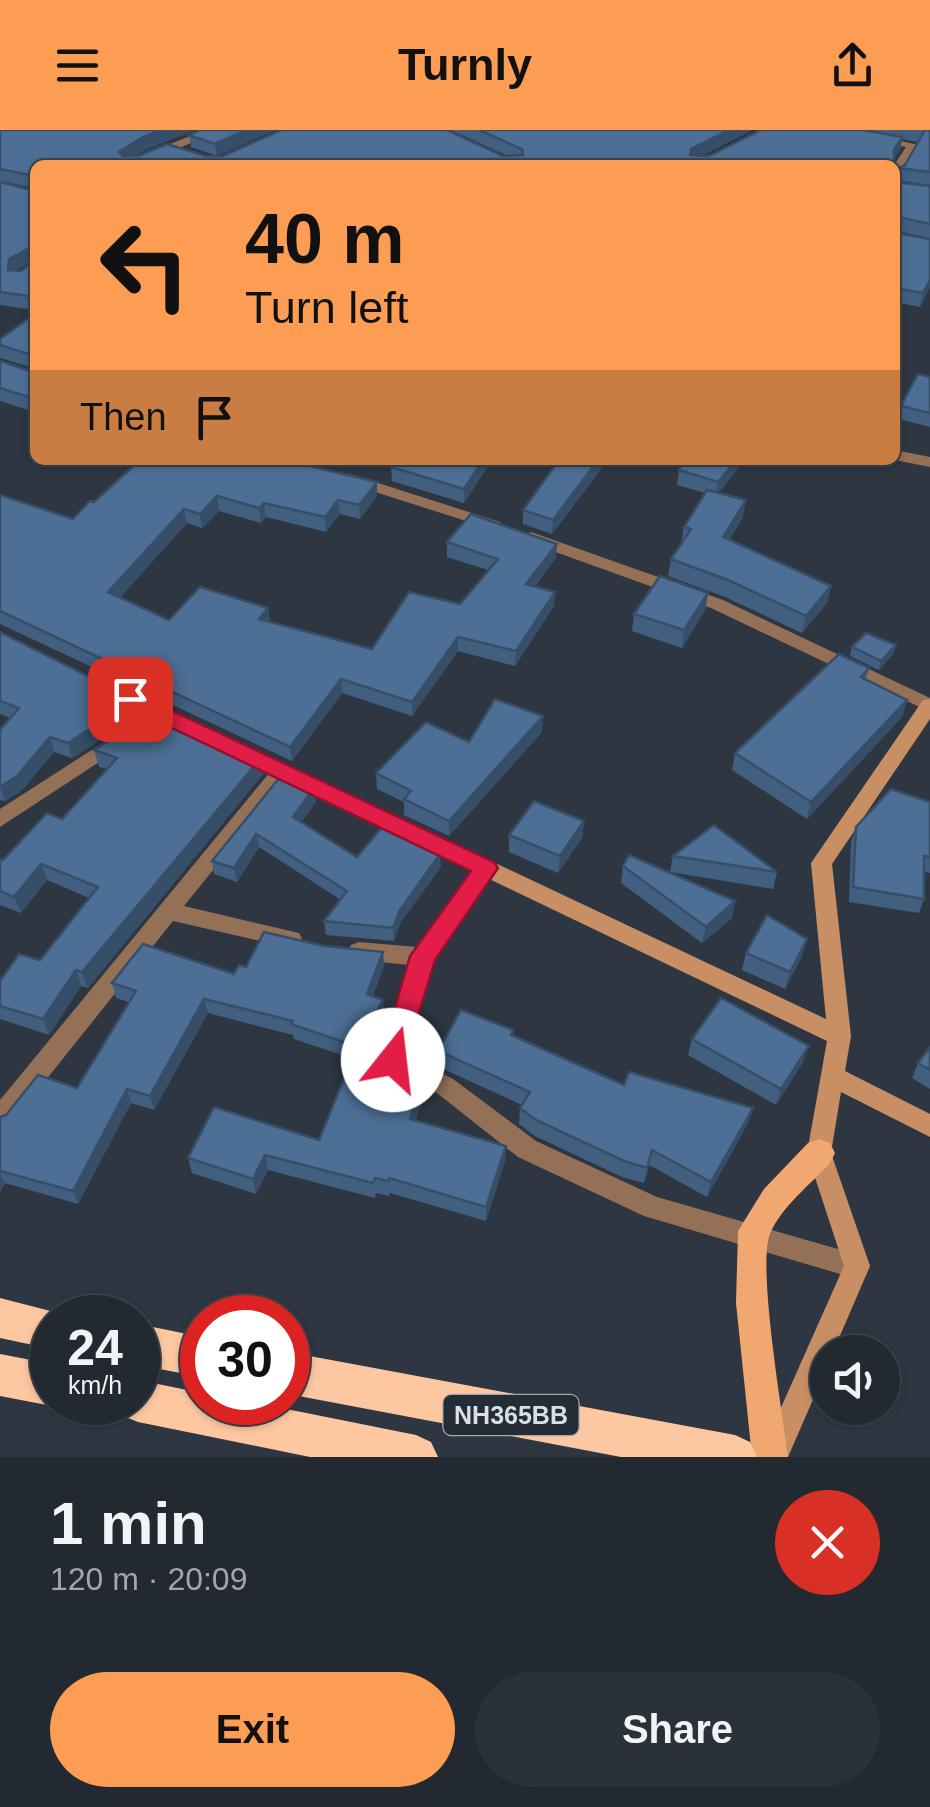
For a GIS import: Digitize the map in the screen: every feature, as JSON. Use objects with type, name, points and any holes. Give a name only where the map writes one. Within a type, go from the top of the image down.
[{"type":"highway","points":[[0,1318],[30,1324]]},
{"type":"highway","points":[[0,1375],[30,1381]]},
{"type":"highway","name":"NH365BB","points":[[310,1377],[735,1457]]},
{"type":"highway","name":"NH365BB","points":[[160,1405],[416,1457]]},
{"type":"main road","points":[[100,685],[143,724],[203,734],[839,1036]]},
{"type":"main road","points":[[771,1457],[857,1266],[819,1153],[839,1036],[822,864],[930,705]]},
{"type":"main road","points":[[833,1076],[930,1126]]},
{"type":"main road","points":[[771,1457],[753,1304],[751,1235],[775,1201],[819,1153]]},
{"type":"street","points":[[172,149],[215,130]]},
{"type":"street","points":[[858,136],[913,145],[900,164]]},
{"type":"street","points":[[139,160],[158,149],[188,154]]},
{"type":"street","points":[[900,456],[930,462]]},
{"type":"street","points":[[324,471],[520,533],[716,604],[930,705]]},
{"type":"street","points":[[0,819],[143,724]]},
{"type":"street","points":[[0,1118],[282,771]]},
{"type":"street","points":[[486,868],[423,956],[393,1060],[445,1086],[527,1150],[653,1208],[857,1266]]},
{"type":"street","points":[[167,910],[318,946],[423,956]]},
{"type":"building","points":[[0,130],[162,130],[119,152],[123,156],[138,156],[167,144],[206,156],[223,156],[281,130],[447,130],[503,156],[523,155],[522,149],[479,130],[729,130],[691,149],[690,155],[709,156],[761,130],[863,130],[902,137],[894,150],[894,160],[30,160],[30,175],[0,169]]},
{"type":"building","points":[[200,130],[246,130],[215,144],[189,135]]},
{"type":"building","points":[[925,130],[930,130],[930,172],[900,168]]},
{"type":"building","points":[[0,182],[30,190],[30,248],[9,259],[8,270],[21,271],[30,264],[30,296],[0,292]]},
{"type":"building","points":[[900,183],[930,186],[930,224],[900,217]]},
{"type":"building","points":[[900,234],[930,239],[930,280],[923,293],[900,289]]},
{"type":"building","points":[[30,318],[30,354],[0,345],[0,339]]},
{"type":"building","points":[[0,361],[30,371],[30,397],[0,388]]},
{"type":"building","points":[[918,374],[930,377],[930,413],[901,406]]},
{"type":"building","points":[[135,465],[306,465],[377,482],[359,505],[338,500],[325,517],[264,503],[259,508],[217,496],[200,514],[184,509],[108,592],[169,620],[200,587],[268,608],[259,619],[372,649],[409,592],[460,604],[498,559],[447,542],[471,514],[557,544],[526,584],[555,592],[516,651],[458,637],[412,702],[341,679],[290,747],[0,611],[0,495],[73,519],[90,501],[94,502]]},
{"type":"building","points":[[393,465],[480,465],[464,489]]},
{"type":"building","points":[[555,465],[594,465],[553,520],[523,510]]},
{"type":"building","points":[[681,465],[732,465],[718,482],[679,470]]},
{"type":"building","points":[[707,490],[746,500],[723,537],[831,586],[806,616],[671,559],[691,529],[684,527]]},
{"type":"building","points":[[660,576],[708,593],[684,630],[634,614]]},
{"type":"building","points":[[0,632],[135,700],[68,743],[50,737],[17,776],[0,787],[0,730],[19,708],[0,701]]},
{"type":"building","points":[[866,633],[896,645],[881,661],[852,647]]},
{"type":"building","points":[[839,654],[869,668],[861,677],[907,700],[811,802],[735,753]]},
{"type":"building","points":[[495,699],[543,716],[449,821],[404,799],[411,791],[376,773],[426,722],[469,742]]},
{"type":"building","points":[[158,709],[261,758],[82,972],[76,970],[43,1019],[0,1006],[0,981],[19,954],[40,960],[98,887],[41,864],[14,897],[0,891],[0,859],[47,813],[62,819],[117,758],[94,750]]},
{"type":"building","points":[[280,777],[314,788],[293,817],[357,857],[387,821],[432,842],[427,847],[440,854],[400,910],[393,928],[324,921],[347,891],[256,834],[234,868],[212,861]]},
{"type":"building","points":[[891,789],[930,802],[930,857],[924,856],[924,899],[853,887],[856,827]]},
{"type":"building","points":[[534,801],[584,821],[560,856],[509,835]]},
{"type":"building","points":[[714,825],[777,872],[673,856]]},
{"type":"building","points":[[629,855],[735,901],[706,927],[623,866]]},
{"type":"building","points":[[767,915],[807,939],[790,972],[746,953]]},
{"type":"building","points":[[264,932],[324,946],[383,952],[367,994],[383,1000],[358,1047],[291,1024],[293,1021],[204,999],[150,1096],[127,1089],[73,1191],[0,1171],[0,1117],[6,1115],[38,1075],[77,1088],[136,991],[112,983],[143,944],[234,974],[239,965],[246,967]]},
{"type":"building","points":[[721,998],[809,1046],[781,1089],[692,1039]]},
{"type":"building","points":[[461,1010],[513,1030],[511,1035],[624,1085],[629,1072],[753,1108],[711,1182],[652,1150],[647,1168],[624,1161],[536,1120],[520,1108],[530,1092],[438,1051]]},
{"type":"building","points":[[930,1047],[930,1070],[918,1063]]},
{"type":"building","points":[[350,1064],[423,1082],[410,1119],[506,1146],[486,1207],[389,1178],[375,1178],[373,1183],[265,1155],[253,1179],[188,1158],[214,1107],[319,1140]]},
{"type":"route","points":[[130,699],[486,868],[423,956],[393,1060]]}]
